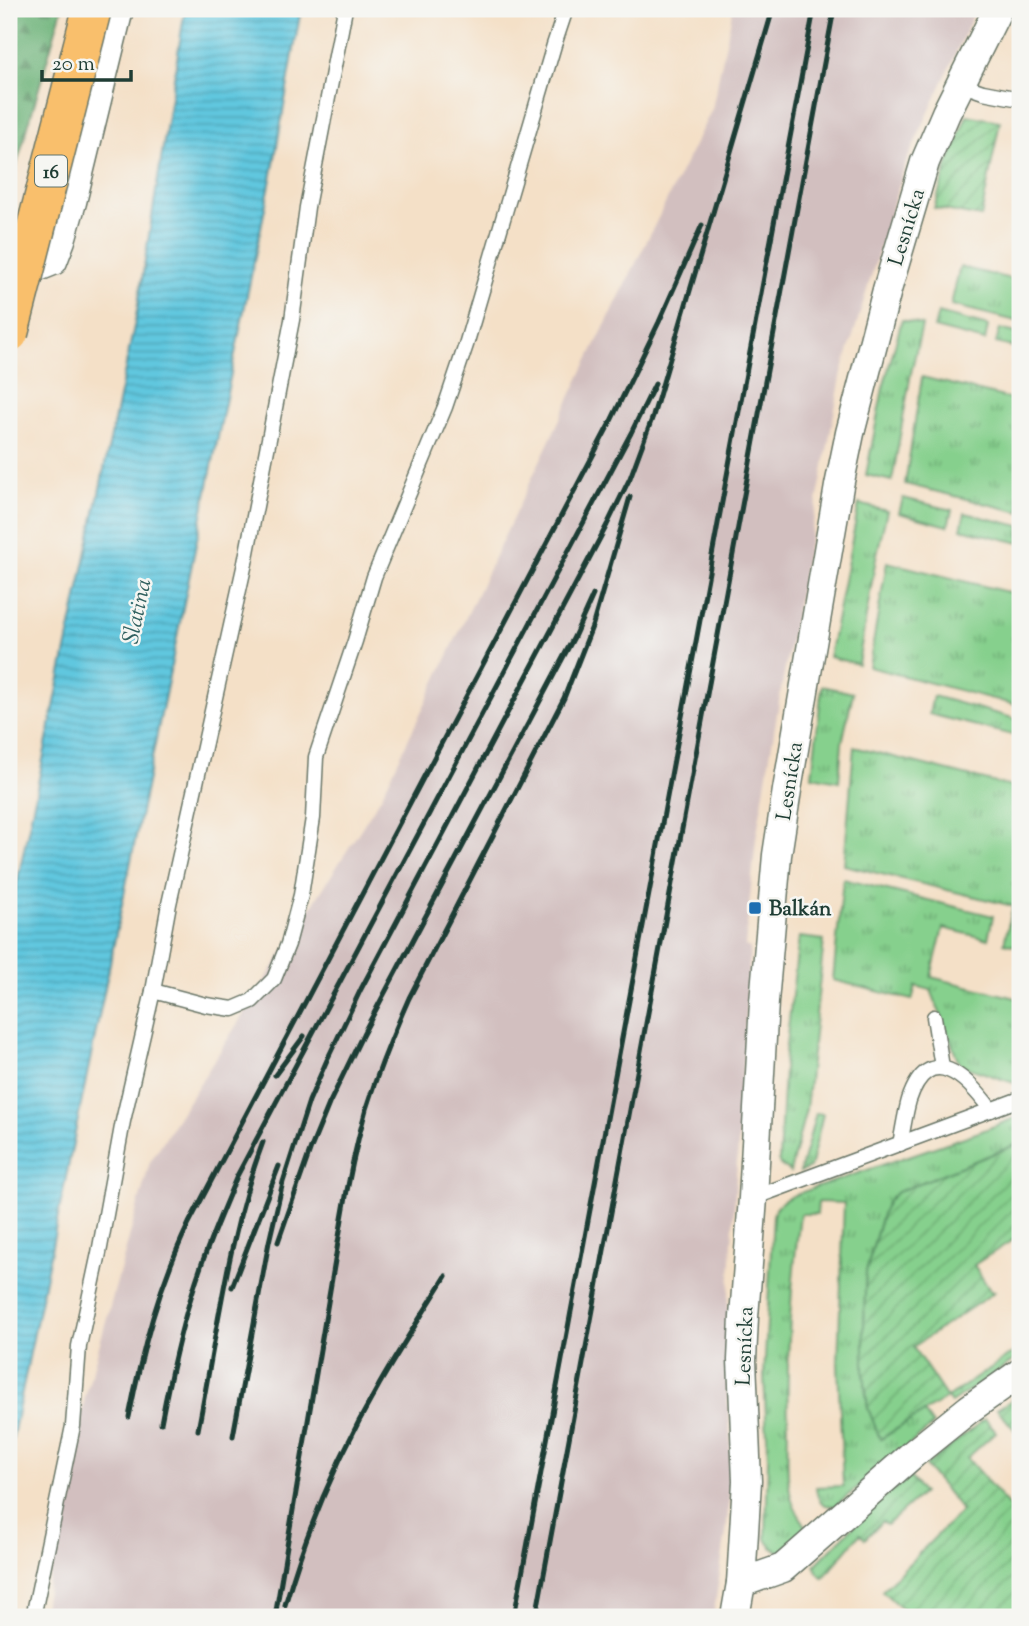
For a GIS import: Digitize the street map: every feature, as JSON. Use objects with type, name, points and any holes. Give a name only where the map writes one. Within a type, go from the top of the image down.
[{"type":"main road","name":"16","points":[[9,333],[92,9]]},
{"type":"street","points":[[9,275],[21,274],[53,261],[82,167],[119,9]]},
{"type":"street","name":"Lesnícka","points":[[735,1617],[741,1583],[747,1481],[742,1360],[764,1002],[777,855],[786,790],[839,486],[863,382],[895,264],[926,162],[946,113],[998,9]]},
{"type":"street","points":[[741,1583],[783,1568],[913,1454],[1020,1373]]},
{"type":"lane","points":[[33,1617],[73,1426],[79,1346],[123,1121],[247,550],[292,320],[307,207],[345,9]]},
{"type":"lane","points":[[153,991],[233,1009],[252,1001],[274,979],[288,944],[301,895],[313,818],[316,757],[374,577],[445,407],[466,345],[566,9]]},
{"type":"lane","points":[[960,84],[983,92],[1020,99]]},
{"type":"lane","points":[[934,1017],[942,1067]]},
{"type":"lane","points":[[900,1144],[910,1099],[920,1079],[929,1069],[942,1067],[964,1079],[980,1094],[991,1110]]},
{"type":"lane","points":[[753,1198],[1020,1099]]},
{"type":"shaded area","points":[[733,9],[976,9],[906,162],[842,372],[782,684],[756,839],[745,946],[750,948],[728,1308],[726,1376],[731,1480],[713,1617],[42,1617],[85,1397],[150,1162],[381,797],[584,368],[712,109]]},
{"type":"green space","points":[[9,9],[62,9],[9,191]]},
{"type":"green space","points":[[967,115],[1000,121],[981,217],[934,208]]},
{"type":"green space","points":[[960,267],[1020,281],[1020,322],[951,305]]},
{"type":"green space","points":[[938,313],[988,326],[985,341],[934,328]]},
{"type":"green space","points":[[902,320],[922,325],[892,481],[866,475],[883,388]]},
{"type":"green space","points":[[1000,329],[1020,334],[1020,349],[996,343]]},
{"type":"green space","points":[[922,377],[1020,401],[1020,512],[905,484]]},
{"type":"green space","points":[[903,498],[952,510],[948,526],[899,513]]},
{"type":"green space","points":[[859,504],[887,511],[858,664],[829,657]]},
{"type":"green space","points":[[965,513],[1020,526],[1020,543],[961,529]]},
{"type":"green space","points":[[887,562],[1020,595],[1020,706],[869,667]]},
{"type":"green space","points":[[822,686],[853,693],[842,743],[839,781],[812,776]]},
{"type":"green space","points":[[933,696],[1020,720],[1020,737],[929,714]]},
{"type":"green space","points":[[854,747],[1020,789],[1020,947],[1004,943],[1013,906],[844,865]]},
{"type":"green space","points":[[843,879],[993,916],[988,939],[943,928],[931,977],[1020,999],[1020,1085],[960,1065],[931,990],[916,986],[912,1000],[833,980]]},
{"type":"green space","points":[[799,937],[824,940],[806,1109],[790,1172],[779,1164],[779,1160],[785,1053]]},
{"type":"green space","points":[[816,1113],[823,1114],[810,1168],[800,1172]]},
{"type":"green space","points":[[1020,1116],[1020,1143],[897,1192],[883,1211],[866,1272],[864,1373],[868,1408],[881,1439],[924,1412],[933,1425],[835,1506],[821,1501],[816,1487],[843,1486],[838,1364],[844,1203],[818,1202],[817,1214],[800,1214],[790,1320],[787,1462],[792,1501],[807,1529],[786,1552],[774,1549],[766,1539],[768,1458],[764,1376],[773,1215],[777,1207],[797,1194]]},
{"type":"green space","points":[[1020,1143],[1020,1235],[974,1265],[991,1292],[996,1291],[913,1347],[947,1398],[880,1439],[868,1408],[864,1373],[864,1317],[866,1272],[883,1211],[897,1192]]},
{"type":"green space","points":[[1020,1348],[1020,1356],[951,1403],[947,1398]]},
{"type":"green space","points":[[1020,1395],[1020,1436],[997,1409]]},
{"type":"green space","points":[[985,1419],[996,1432],[967,1458],[1020,1519],[1020,1617],[911,1617],[882,1591],[962,1510],[925,1466]]},
{"type":"green space","points":[[910,1477],[923,1493],[887,1525],[882,1521],[865,1539],[860,1534],[823,1578],[815,1565],[874,1505]]},
{"type":"water","name":"Slatina","points":[[185,9],[301,9],[273,169],[9,1455],[9,921],[136,317]]},
{"type":"railway","points":[[233,1436],[269,1242],[283,1182],[309,1101],[361,989],[630,478],[653,416],[773,9]]},
{"type":"railway","points":[[514,1617],[814,9]]},
{"type":"railway","points":[[536,1617],[834,9]]},
{"type":"railway","points":[[129,1417],[153,1318],[178,1246],[189,1223],[610,423],[702,225]]},
{"type":"railway","points":[[161,1423],[191,1297],[206,1251],[237,1176],[655,384]]},
{"type":"railway","points":[[275,1617],[344,1205],[366,1109],[409,998],[564,698],[593,624],[630,497]]},
{"type":"railway","points":[[278,1242],[311,1148],[363,1034],[574,637],[593,595]]},
{"type":"railway","points":[[275,1075],[304,1036]]},
{"type":"railway","points":[[198,1430],[232,1249],[263,1142]]},
{"type":"railway","points":[[232,1287],[279,1166]]},
{"type":"railway","points":[[285,1605],[325,1492],[364,1411],[446,1276]]},
{"type":"place","name":"Balkán","points":[[755,908]]}]
